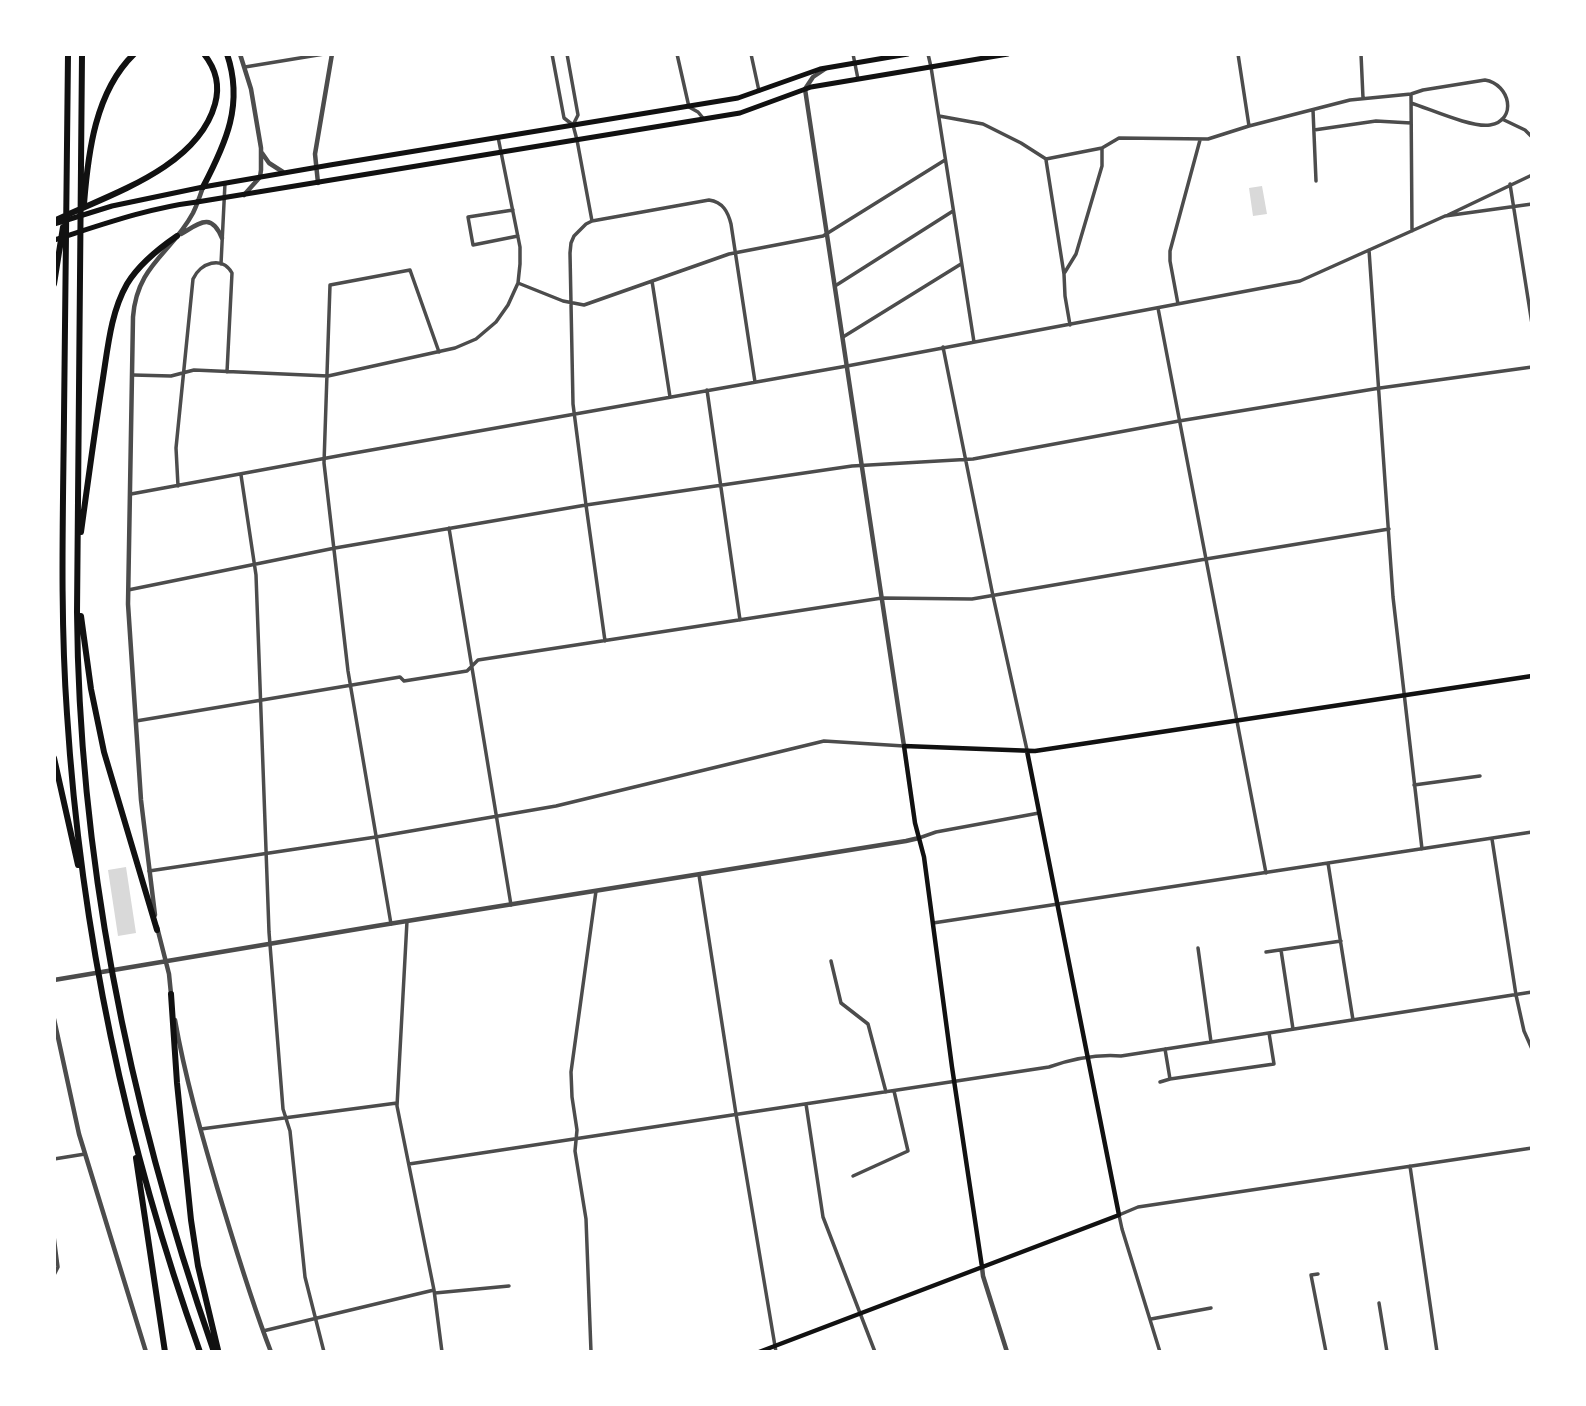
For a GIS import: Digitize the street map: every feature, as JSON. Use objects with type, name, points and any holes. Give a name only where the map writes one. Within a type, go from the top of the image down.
[{"type":"highway","points":[[68,54],[63,639],[67,726],[89,915],[144,1203],[165,1352]]},
{"type":"highway","points":[[82,54],[77,589],[79,682],[85,764],[110,961],[128,1052],[177,1239],[216,1352]]},
{"type":"highway","points":[[80,269],[86,188],[94,134],[108,91],[123,65],[134,54]]},
{"type":"highway","points":[[54,223],[134,185],[166,165],[186,148],[205,125],[214,106],[217,85],[212,66],[204,54]]},
{"type":"highway","points":[[203,187],[220,153],[231,119],[234,85],[227,54]]},
{"type":"highway","points":[[54,284],[66,190]]},
{"type":"highway","points":[[77,559],[115,312],[135,273],[153,254],[177,236]]},
{"type":"highway","points":[[77,589],[91,689],[104,752],[157,930]]},
{"type":"highway","points":[[54,758],[89,915]]},
{"type":"highway","points":[[171,993],[191,1220],[216,1352]]},
{"type":"highway","points":[[128,1118],[167,1253],[200,1352]]},
{"type":"main road","points":[[54,223],[112,206],[203,187],[738,98],[800,75],[908,54]]},
{"type":"main road","points":[[54,240],[169,206],[704,119],[753,109],[805,89],[1008,54]]},
{"type":"main road","points":[[982,1267],[924,857],[915,823],[904,746],[1035,751],[1532,676]]},
{"type":"main road","points":[[759,1352],[775,1349],[859,1314],[1119,1215],[1027,751]]},
{"type":"street","points":[[245,67],[324,54]]},
{"type":"street","points":[[318,183],[315,154],[332,54]]},
{"type":"street","points":[[552,54],[564,118],[573,125],[577,140],[592,222]]},
{"type":"street","points":[[567,54],[578,116],[573,125]]},
{"type":"street","points":[[677,54],[690,107],[704,119]]},
{"type":"street","points":[[751,54],[759,91]]},
{"type":"street","points":[[853,54],[859,79]]},
{"type":"street","points":[[928,54],[974,342]]},
{"type":"street","points":[[1238,54],[1249,126]]},
{"type":"street","points":[[1361,54],[1363,98]]},
{"type":"street","points":[[242,56],[251,89],[261,148],[260,177],[244,195]]},
{"type":"street","points":[[149,871],[556,806],[824,741],[904,746],[805,89],[813,78],[828,68]]},
{"type":"street","points":[[939,116],[983,124],[1046,159],[1102,148],[1119,138],[1208,139],[1363,98],[1410,94],[1485,80],[1502,89],[1507,99],[1507,110],[1502,119],[1494,124],[1478,125],[1411,103]]},
{"type":"street","points":[[1410,94],[1412,231]]},
{"type":"street","points":[[1313,110],[1316,181]]},
{"type":"street","points":[[1502,119],[1525,130],[1532,137]]},
{"type":"street","points":[[1314,130],[1376,121],[1411,123]]},
{"type":"street","points":[[133,375],[171,376],[194,370],[327,376],[439,352],[466,344],[491,328],[509,305],[518,283],[520,264],[520,247],[498,137]]},
{"type":"street","points":[[1178,304],[1170,261],[1171,247],[1200,139]]},
{"type":"street","points":[[261,148],[269,163],[284,173]]},
{"type":"street","points":[[1064,274],[1076,254],[1101,166],[1102,148]]},
{"type":"street","points":[[1046,159],[1070,324]]},
{"type":"street","points":[[518,283],[563,301],[584,305],[736,253],[822,236],[945,160]]},
{"type":"street","points":[[131,494],[847,366],[1300,281],[1532,175]]},
{"type":"street","points":[[221,264],[225,183]]},
{"type":"street","points":[[1510,184],[1532,324]]},
{"type":"street","points":[[203,187],[193,213],[147,272],[138,292],[133,317],[128,590],[141,800],[157,930],[201,1129],[234,1244],[271,1352]]},
{"type":"street","points":[[605,641],[575,414],[571,243],[575,234],[592,222],[707,201],[719,203],[730,219],[755,382]]},
{"type":"street","points":[[1444,216],[1532,204]]},
{"type":"street","points":[[513,210],[468,217],[473,245],[518,236]]},
{"type":"street","points":[[835,286],[953,211]]},
{"type":"street","points":[[177,236],[199,223],[208,221],[215,225],[222,238]]},
{"type":"street","points":[[1370,250],[1393,597],[1422,849]]},
{"type":"street","points":[[842,337],[961,264]]},
{"type":"street","points":[[178,486],[176,454],[192,279],[196,271],[204,265],[226,265],[232,273],[227,372]]},
{"type":"street","points":[[391,924],[351,685],[324,458],[330,285],[410,270],[439,352]]},
{"type":"street","points":[[652,281],[670,397]]},
{"type":"street","points":[[1158,308],[1266,873]]},
{"type":"street","points":[[943,348],[1027,751]]},
{"type":"street","points":[[128,590],[335,548],[586,505],[862,466],[966,460],[1179,421],[1380,388],[1532,367]]},
{"type":"street","points":[[707,390],[740,620]]},
{"type":"street","points":[[241,474],[255,565],[270,944],[283,1109],[290,1131],[305,1277],[324,1352]]},
{"type":"street","points":[[449,528],[511,905]]},
{"type":"street","points":[[136,721],[400,677],[404,681],[467,671],[478,660],[881,598],[972,599],[1389,529]]},
{"type":"street","points":[[1415,785],[1480,776]]},
{"type":"street","points":[[54,980],[906,841],[936,832],[1039,813]]},
{"type":"street","points":[[933,923],[1532,832]]},
{"type":"street","points":[[1492,838],[1516,995],[1524,1031],[1532,1049]]},
{"type":"street","points":[[1328,863],[1353,1020]]},
{"type":"street","points":[[699,875],[775,1349]]},
{"type":"street","points":[[591,1352],[586,1219],[575,1151],[577,1130],[571,1072],[596,891]]},
{"type":"street","points":[[407,921],[397,1102],[434,1291],[442,1352]]},
{"type":"street","points":[[1266,952],[1341,941]]},
{"type":"street","points":[[1198,948],[1212,1042]]},
{"type":"street","points":[[1281,950],[1293,1029]]},
{"type":"street","points":[[831,961],[842,1003],[868,1024],[886,1092]]},
{"type":"street","points":[[409,1164],[1049,1067],[1103,1054],[1121,1056],[1532,992]]},
{"type":"street","points":[[54,1019],[85,1154],[146,1352]]},
{"type":"street","points":[[1160,1082],[1274,1064],[1269,1033]]},
{"type":"street","points":[[1165,1049],[1170,1079]]},
{"type":"street","points":[[853,1175],[908,1151],[894,1091]]},
{"type":"street","points":[[201,1129],[397,1102]]},
{"type":"street","points":[[806,1104],[823,1217],[875,1352]]},
{"type":"street","points":[[1160,1352],[1119,1215],[1138,1207],[1532,1148]]},
{"type":"street","points":[[54,1159],[85,1154]]},
{"type":"street","points":[[1410,1166],[1437,1352]]},
{"type":"street","points":[[54,1236],[58,1267],[54,1275]]},
{"type":"street","points":[[982,1267],[1007,1352]]},
{"type":"street","points":[[1318,1274],[1311,1275],[1326,1352]]},
{"type":"street","points":[[263,1331],[434,1291],[509,1286]]},
{"type":"street","points":[[1379,1303],[1387,1352]]},
{"type":"street","points":[[1150,1319],[1211,1308]]},
{"type":"shaded area","points":[[1262,186],[1267,214],[1253,216],[1249,188]]},
{"type":"shaded area","points":[[126,867],[136,933],[118,936],[108,870]]}]
